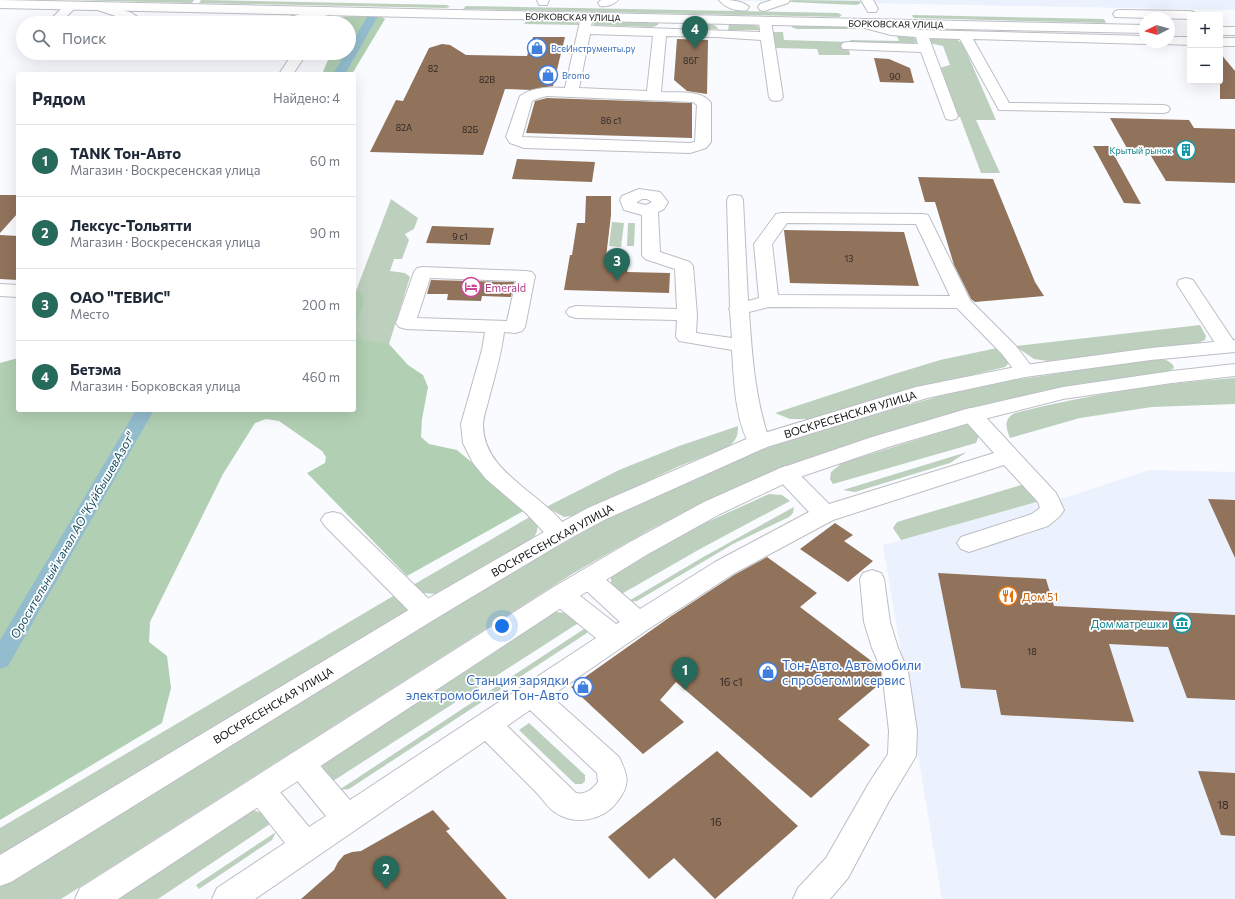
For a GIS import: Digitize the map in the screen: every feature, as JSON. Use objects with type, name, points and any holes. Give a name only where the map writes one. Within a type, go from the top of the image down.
[{"type":"main road","points":[[454,14],[458,0]]},
{"type":"main road","points":[[764,7],[784,0]]},
{"type":"main road","name":"БОРКОВСКАЯ УЛИЦА","points":[[527,2],[558,2]]},
{"type":"main road","name":"БОРКОВСКАЯ УЛИЦА","points":[[589,3],[617,2]]},
{"type":"main road","points":[[719,3],[744,7],[795,8]]},
{"type":"main road","name":"БОРКОВСКАЯ УЛИЦА","points":[[0,4],[454,14],[586,24],[673,19],[1139,29]]},
{"type":"main road","points":[[870,5],[878,24]]},
{"type":"main road","name":"БОРКОВСКАЯ УЛИЦА","points":[[857,9],[870,5],[888,10]]},
{"type":"main road","points":[[60,16],[71,6]]},
{"type":"main road","points":[[99,6],[128,16]]},
{"type":"main road","points":[[309,16],[328,11]]},
{"type":"main road","points":[[325,16],[328,11]]},
{"type":"main road","points":[[1108,14],[1187,15]]},
{"type":"main road","points":[[654,95],[666,33],[673,19]]},
{"type":"main road","points":[[765,21],[776,97]]},
{"type":"main road","points":[[862,23],[891,30],[921,34],[1139,40]]},
{"type":"main road","points":[[571,92],[586,24],[666,33],[767,36]]},
{"type":"main road","points":[[1175,30],[1187,30]]},
{"type":"main road","points":[[1223,31],[1235,31]]},
{"type":"main road","points":[[921,34],[951,116]]},
{"type":"main road","points":[[965,36],[1004,107],[1163,109]]},
{"type":"main road","points":[[1175,41],[1187,41]]},
{"type":"main road","points":[[1223,42],[1235,42]]},
{"type":"main road","points":[[848,46],[926,48]]},
{"type":"main road","points":[[287,72],[295,60]]},
{"type":"main road","points":[[571,92],[654,95],[689,96],[704,103],[704,142],[701,145],[690,148],[524,143],[515,140],[514,138],[525,99],[528,96],[571,92]]},
{"type":"main road","points":[[735,200],[738,309],[746,392],[751,421],[759,442]]},
{"type":"main road","points":[[650,209],[651,255],[684,266],[687,315],[686,337],[742,346]]},
{"type":"main road","points":[[769,301],[763,244],[782,218],[922,219],[962,302],[1008,350],[1025,371]]},
{"type":"main road","points":[[423,272],[526,276],[515,327],[495,326],[406,323],[423,272]]},
{"type":"main road","points":[[1186,284],[1232,353]]},
{"type":"main road","points":[[0,290],[16,290]]},
{"type":"main road","points":[[738,309],[769,301],[962,302]]},
{"type":"main road","points":[[576,312],[687,315]]},
{"type":"main road","points":[[495,326],[492,350],[472,424],[474,443],[481,458],[494,474],[535,508],[559,534]]},
{"type":"main road","name":"ВОСКРЕСЕНСКАЯ УЛИЦА","points":[[0,872],[426,612],[559,534],[596,514],[759,442],[923,392],[1025,371],[1151,354],[1232,353]]},
{"type":"main road","points":[[1151,354],[1166,356],[1181,362],[1183,367],[1182,372],[1172,377]]},
{"type":"main road","points":[[91,899],[260,788],[588,578],[712,508],[786,474],[880,442],[971,415],[1063,393],[1172,377],[1235,370]]},
{"type":"main road","points":[[969,543],[1040,520],[1052,510],[1048,499],[971,415]]},
{"type":"main road","points":[[228,899],[638,622],[724,568],[825,514],[1009,456]]},
{"type":"main road","points":[[786,474],[825,514]]},
{"type":"main road","points":[[334,520],[426,612]]},
{"type":"main road","points":[[588,578],[638,622]]},
{"type":"main road","points":[[809,899],[837,868],[879,792],[902,756],[904,731],[895,671],[885,648],[877,622],[872,579]]},
{"type":"main road","points":[[561,595],[615,638]]},
{"type":"main road","points":[[487,724],[567,804],[580,807],[593,805],[605,796],[610,788],[613,778],[608,766],[531,694]]},
{"type":"main road","points":[[300,763],[347,818]]},
{"type":"main road","points":[[260,788],[306,847]]},
{"type":"shaded area","points":[[703,0],[1235,0],[1235,10]]},
{"type":"shaded area","points":[[1149,470],[1235,472],[1235,899],[942,899],[883,545],[1048,499],[1064,498]]},
{"type":"green space","points":[[67,0],[194,0],[192,3]]},
{"type":"green space","points":[[201,0],[447,5],[450,7],[199,3]]},
{"type":"green space","points":[[793,0],[859,1],[861,3],[857,5],[789,2]]},
{"type":"green space","points":[[466,6],[838,13],[842,15],[839,17],[463,9]]},
{"type":"green space","points":[[356,16],[380,16],[385,19],[353,72],[323,72],[328,60],[356,60]]},
{"type":"green space","points":[[912,16],[1104,19],[1106,23],[914,18]]},
{"type":"green space","points":[[527,20],[573,21],[578,22],[579,25],[524,24]]},
{"type":"green space","points":[[594,22],[652,22],[658,23],[658,25],[653,27],[593,25]]},
{"type":"green space","points":[[708,23],[713,24],[718,29],[685,28],[686,24]]},
{"type":"green space","points":[[749,24],[760,27],[762,30],[728,30],[729,25]]},
{"type":"green space","points":[[791,27],[852,27],[857,29],[797,29]]},
{"type":"green space","points":[[773,32],[783,32],[784,40],[851,42],[850,40],[899,41],[897,36],[913,37],[918,41],[911,45],[848,44],[850,55],[819,55],[817,49],[775,48]]},
{"type":"green space","points":[[934,37],[956,39],[963,44],[996,120],[976,120],[1000,173],[981,173],[960,117],[957,117],[939,68],[950,65],[943,46],[930,42]]},
{"type":"green space","points":[[391,199],[418,218],[414,229],[405,234],[409,240],[402,259],[394,259],[390,271],[405,273],[410,277],[389,344],[356,343],[356,291]]},
{"type":"green space","points":[[612,222],[624,223],[621,247],[609,246]]},
{"type":"green space","points":[[628,223],[635,223],[634,246],[627,246]]},
{"type":"green space","points":[[356,292],[359,292],[363,296],[364,302],[356,325]]},
{"type":"green space","points":[[1200,325],[1206,336],[1205,340],[1198,343],[1048,361],[1034,359],[1015,346]]},
{"type":"green space","points":[[356,330],[362,339],[389,344],[408,365],[423,375],[428,387],[422,419],[421,437],[429,444],[457,450],[527,509],[407,576],[307,473],[325,463],[326,457],[322,451],[279,421],[266,419],[255,423],[223,474],[150,622],[149,642],[167,656],[171,688],[162,723],[0,820],[0,363],[16,359],[16,412],[356,412]]},
{"type":"green space","points":[[1002,347],[1009,359],[1008,364],[1005,367],[899,393],[808,419],[790,419],[775,413],[940,360]]},
{"type":"green space","points":[[1163,359],[1168,361],[1174,367],[1166,372],[1079,384],[1015,398],[933,419],[813,457],[715,497],[651,529],[572,574],[61,899],[0,899],[0,886],[513,571],[611,517],[661,492],[712,469],[769,447],[810,433],[940,396],[1008,381]]},
{"type":"green space","points":[[1235,378],[1235,404],[1152,407],[1080,418],[1010,438],[1007,431],[1007,421],[1011,415],[1015,413],[1096,395],[1179,383]]},
{"type":"green space","points":[[967,424],[971,425],[980,433],[976,443],[833,484],[830,479],[831,472],[842,463]]},
{"type":"green space","points":[[738,426],[736,438],[728,447],[677,467],[577,515],[564,517],[546,507],[619,470],[679,446]]},
{"type":"green space","points":[[967,452],[950,463],[855,492],[843,490]]},
{"type":"green space","points":[[1031,482],[1044,500],[901,540],[893,528],[897,522]]},
{"type":"green space","points":[[769,494],[782,495],[790,501],[700,549],[618,596],[611,585],[611,577],[616,570],[694,528]]},
{"type":"green space","points":[[794,507],[793,513],[789,517],[733,544],[637,601],[627,602],[705,556]]},
{"type":"green space","points":[[533,515],[538,527],[533,539],[436,594],[422,593],[413,585]]},
{"type":"green space","points":[[400,592],[409,607],[404,617],[0,859],[0,828]]},
{"type":"green space","points":[[554,612],[569,613],[580,622],[330,783],[322,769],[323,762]]},
{"type":"green space","points":[[587,627],[587,633],[349,789],[339,790]]},
{"type":"green space","points":[[529,723],[585,775],[585,781],[582,784],[575,784],[519,730]]},
{"type":"green space","points":[[250,810],[257,811],[262,814],[270,824],[158,899],[108,899]]},
{"type":"green space","points":[[276,832],[272,840],[199,889],[196,885]]},
{"type":"building","points":[[533,37],[565,37],[553,86],[530,90],[505,89],[483,155],[370,152],[396,100],[403,101],[429,48],[442,44],[450,45],[466,55],[527,56]]},
{"type":"building","points":[[677,39],[708,40],[707,94],[687,91],[674,80]]},
{"type":"building","points":[[1223,57],[1235,71],[1235,99],[1220,99],[1220,84],[1223,84]]},
{"type":"building","points":[[874,58],[889,59],[910,68],[914,83],[880,82]]},
{"type":"building","points":[[547,98],[692,103],[692,138],[526,133],[535,101]]},
{"type":"building","name":"Крытый рынок","points":[[1110,118],[1189,120],[1194,128],[1235,129],[1235,183],[1166,181],[1148,151],[1128,150]]},
{"type":"building","points":[[1093,146],[1109,146],[1141,204],[1124,203]]},
{"type":"building","points":[[517,159],[595,162],[592,182],[512,179]]},
{"type":"building","points":[[918,177],[993,179],[1035,282],[1044,296],[975,302],[971,299],[954,265],[935,202],[925,202]]},
{"type":"building","points":[[0,195],[16,195],[16,215],[0,233]]},
{"type":"building","points":[[586,196],[611,196],[611,215],[605,266],[628,267],[627,272],[670,273],[669,293],[564,290],[577,223],[585,223]]},
{"type":"building","points":[[432,226],[494,228],[490,245],[426,243]]},
{"type":"building","points":[[784,230],[904,232],[919,286],[790,283]]},
{"type":"building","points":[[0,235],[16,236],[16,280],[0,279]]},
{"type":"building","name":"Emerald","points":[[431,280],[514,282],[511,297],[482,296],[481,301],[447,300],[448,294],[427,294]]},
{"type":"building","points":[[1208,499],[1235,500],[1235,558]]},
{"type":"building","points":[[835,523],[853,535],[844,541],[873,561],[848,582],[800,549]]},
{"type":"building","points":[[767,557],[817,593],[800,607],[878,666],[881,671],[882,682],[838,719],[870,745],[811,798],[676,682],[660,700],[684,722],[643,754],[571,687],[670,617],[734,575]]},
{"type":"building","points":[[938,573],[1046,579],[1054,606],[1235,615],[1235,700],[1187,698],[1168,647],[1109,644],[1134,722],[1001,715],[996,690],[961,688]]},
{"type":"building","points":[[717,751],[798,826],[715,899],[674,858],[649,879],[608,837]]},
{"type":"building","points":[[1198,771],[1235,773],[1235,836],[1221,835]]},
{"type":"building","points":[[433,810],[450,829],[446,831],[507,899],[301,899],[334,870],[344,855],[361,851]]},
{"type":"waterway","name":"Оросительный канал АО \"КуйбышевАзот\"","points":[[356,45],[373,16]]},
{"type":"waterway","name":"Оросительный канал АО \"КуйбышевАзот\"","points":[[340,72],[347,60]]},
{"type":"waterway","name":"Оросительный канал АО \"КуйбышевАзот\"","points":[[0,660],[144,412]]},
{"type":"place","name":"ВсеИнструменты.ру","points":[[537,48]]},
{"type":"place","name":"Бетэма","points":[[695,49]]},
{"type":"place","name":"Bromo","points":[[548,75]]},
{"type":"place","name":"Крытый рынок","points":[[1186,150]]},
{"type":"place","name":"ОАО \"ТЕВИС\"","points":[[617,281]]},
{"type":"place","name":"Emerald","points":[[471,287]]},
{"type":"place","name":"Дом 51","points":[[1008,596]]},
{"type":"place","name":"Дом матрешки","points":[[1182,623]]},
{"type":"place","name":"Тон-Авто. Автомобили с пробегом и сервис","points":[[768,672]]},
{"type":"place","name":"Станция зарядки электромобилей Тон-Авто","points":[[583,687]]},
{"type":"place","name":"TANK Тон-Авто","points":[[685,690]]},
{"type":"place","name":"Лексус-Тольятти","points":[[386,889]]}]
